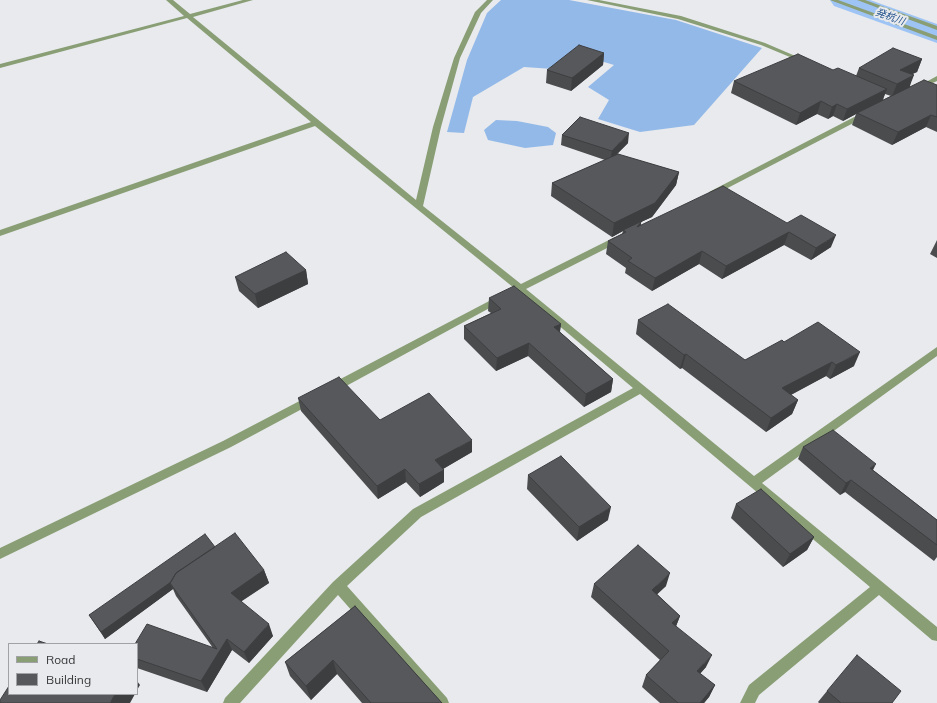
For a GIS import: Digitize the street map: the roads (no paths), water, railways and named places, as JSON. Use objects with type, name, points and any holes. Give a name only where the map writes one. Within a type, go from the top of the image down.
[{"type":"street","points":[[169,0],[316,123],[641,388],[937,635]]},
{"type":"street","points":[[0,66],[250,0]]},
{"type":"street","points":[[419,206],[437,127],[457,58],[478,12],[490,0]]},
{"type":"street","points":[[590,0],[679,17],[763,44],[814,66]]},
{"type":"street","points":[[833,0],[937,38]]},
{"type":"street","points":[[860,0],[937,28]]},
{"type":"street","points":[[912,91],[937,78]]},
{"type":"street","points":[[703,197],[872,112]]},
{"type":"street","points":[[0,233],[316,123]]},
{"type":"street","points":[[0,554],[228,444],[520,288],[626,235]]},
{"type":"street","points":[[754,482],[937,351]]},
{"type":"street","points":[[230,703],[338,586],[417,513],[641,388]]},
{"type":"street","points":[[338,586],[442,703]]},
{"type":"street","points":[[747,703],[754,690],[880,586]]},
{"type":"waterway","name":"発杭川","points":[[844,0],[937,34]]}]
